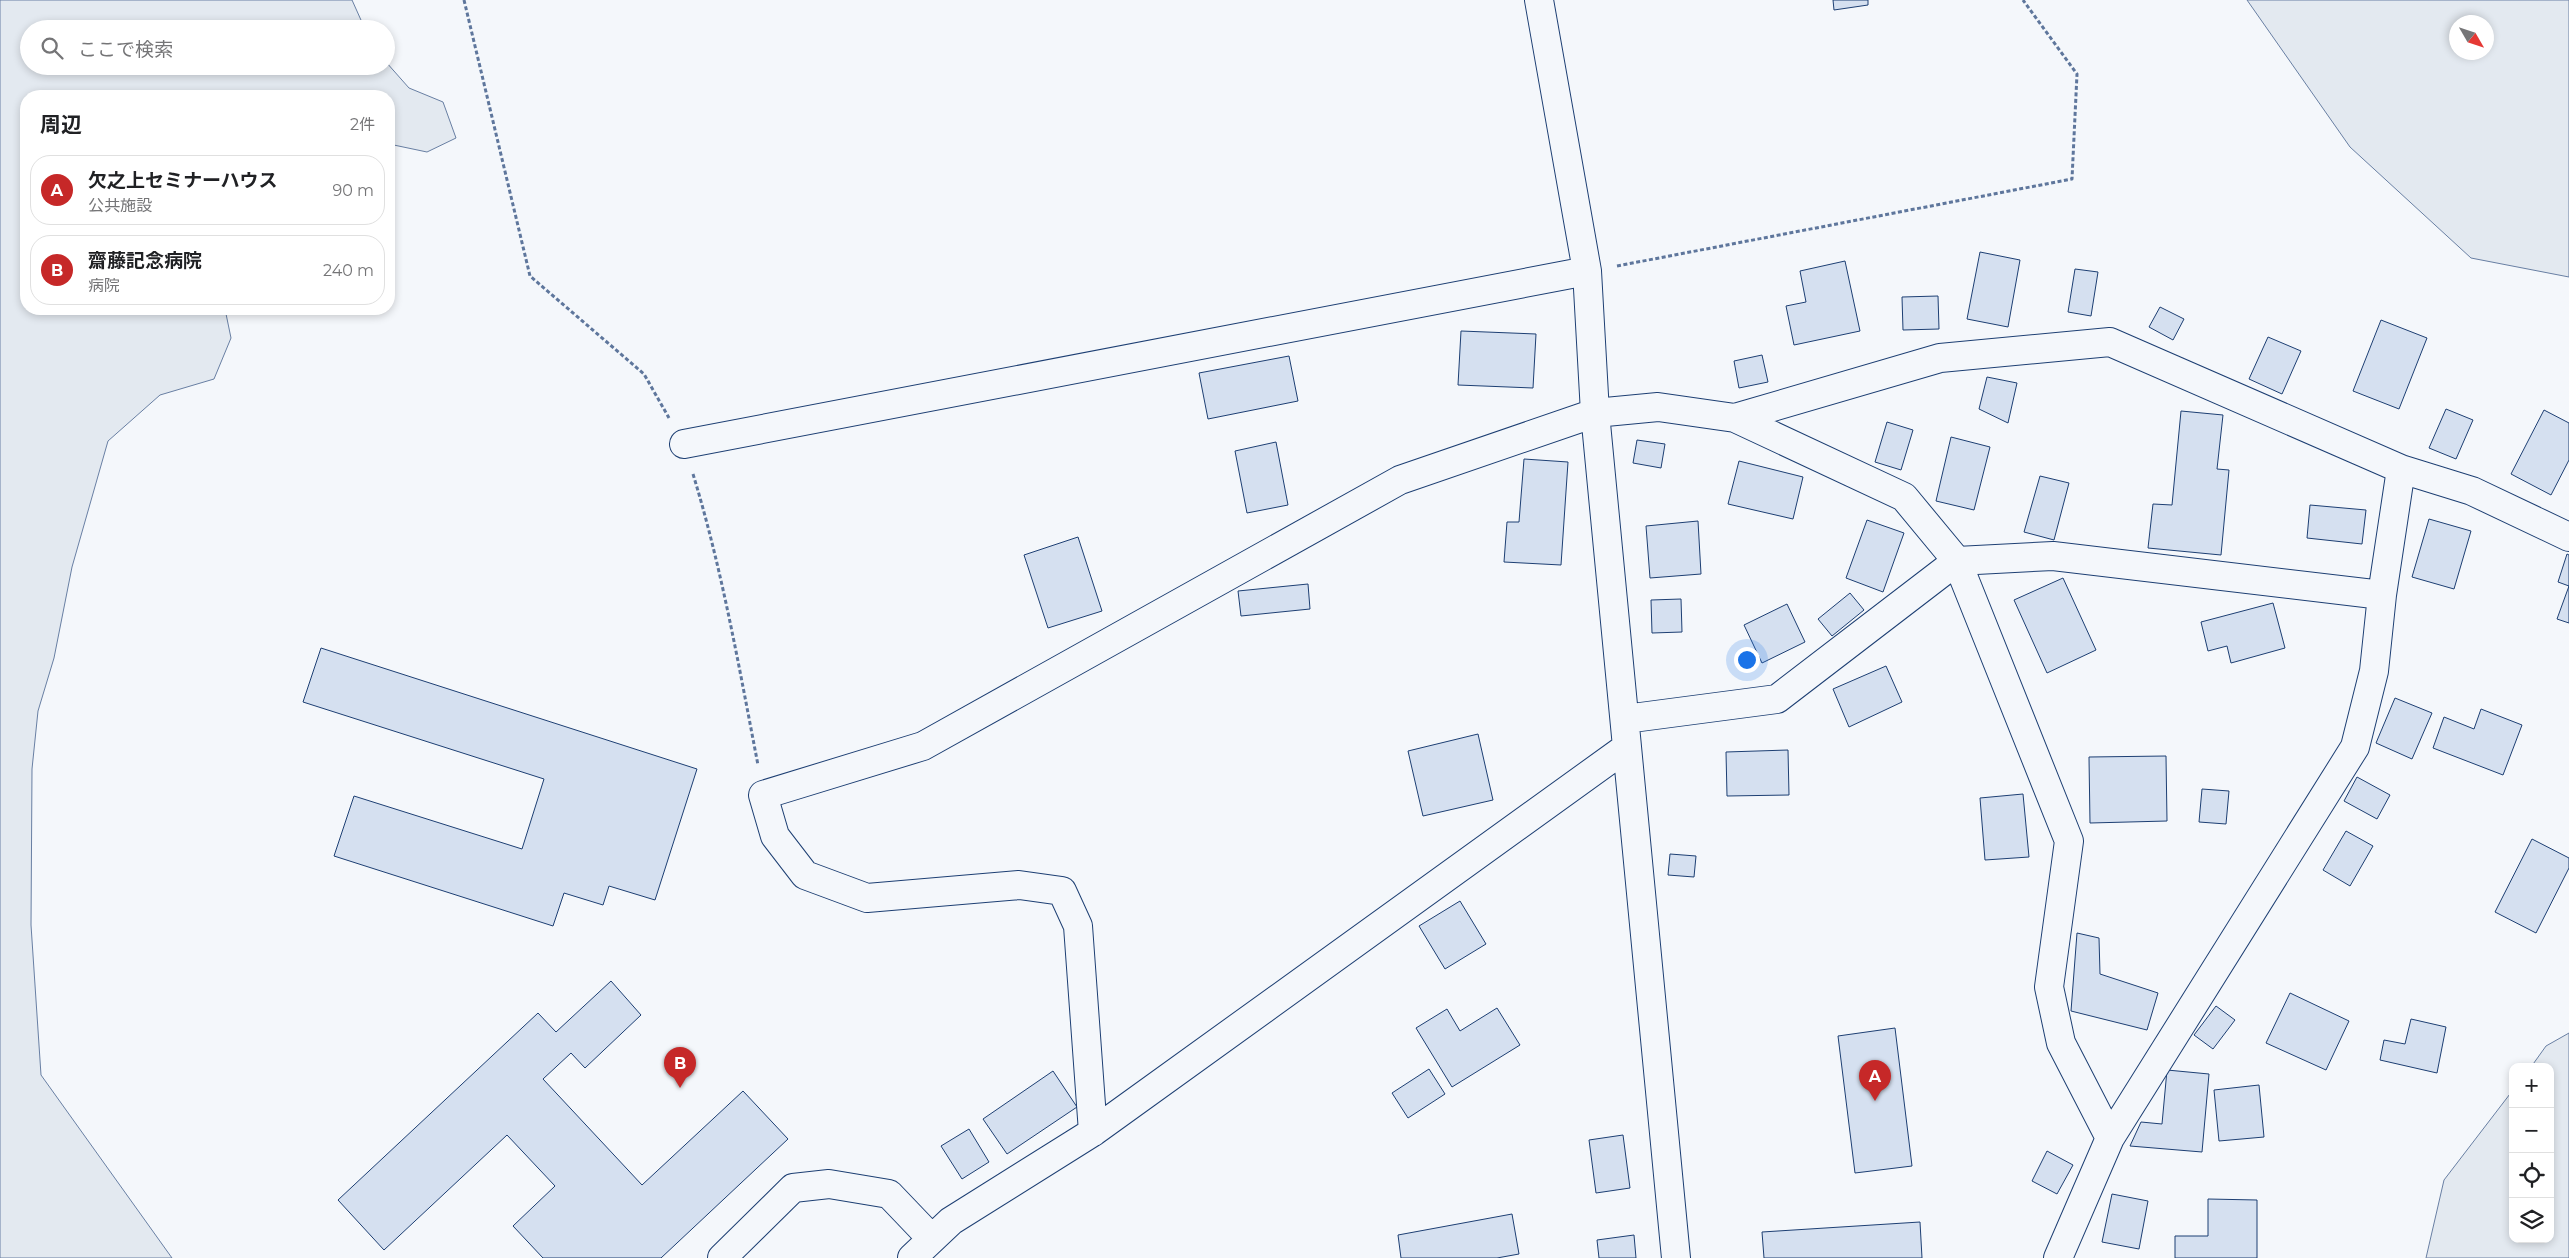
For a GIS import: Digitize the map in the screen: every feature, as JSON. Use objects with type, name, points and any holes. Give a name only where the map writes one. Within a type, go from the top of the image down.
[{"type":"street","points":[[1539,0],[1587,272],[1595,413],[1676,1258]]},
{"type":"street","points":[[684,444],[1587,272]]},
{"type":"street","points":[[1735,418],[1940,358],[2110,342],[2401,469],[2472,491],[2569,538]]},
{"type":"street","points":[[1093,1132],[1078,926],[1062,891],[1019,885],[867,898],[805,875],[775,836],[763,795],[923,746],[1400,480],[1595,413],[1658,406],[1735,418],[1904,497],[1957,561],[2069,841],[2049,987],[2061,1043],[2110,1138]]},
{"type":"street","points":[[2058,1258],[2110,1138],[2355,747],[2374,670],[2382,595],[2401,469]]},
{"type":"street","points":[[1625,719],[1777,699],[1957,561],[2053,556],[2382,595]]},
{"type":"street","points":[[912,1258],[951,1221],[1093,1132],[1627,747]]},
{"type":"street","points":[[722,1258],[793,1188],[830,1184],[889,1194],[932,1239]]},
{"type":"path","points":[[464,0],[530,276],[644,374],[684,444],[704,511],[735,643],[763,795]]},
{"type":"path","points":[[1587,272],[2072,179],[2077,74],[2023,0]]},
{"type":"shaded area","points":[[0,0],[352,0],[361,20],[20,20],[20,75],[395,75],[395,72],[409,88],[443,102],[456,138],[427,152],[395,145],[395,90],[20,90],[20,315],[226,315],[231,338],[214,379],[160,395],[108,441],[72,567],[54,658],[38,711],[32,769],[31,925],[41,1075],[172,1258],[0,1258]]},
{"type":"shaded area","points":[[2247,0],[2569,0],[2569,277],[2471,258],[2350,147]]},
{"type":"shaded area","points":[[2569,1033],[2569,1258],[2426,1258],[2444,1180],[2509,1095],[2509,1243],[2554,1243],[2554,1063],[2534,1063],[2546,1046]]},
{"type":"building","points":[[1833,0],[1868,0],[1868,5],[1834,10]]},
{"type":"building","points":[[1980,252],[2020,260],[2008,327],[1967,319]]},
{"type":"building","points":[[1845,261],[1860,331],[1794,345],[1786,306],[1806,302],[1800,271]]},
{"type":"building","points":[[2075,269],[2098,272],[2091,316],[2068,312]]},
{"type":"building","points":[[1938,296],[1939,329],[1903,330],[1902,297]]},
{"type":"building","points":[[2160,307],[2184,319],[2173,340],[2149,327]]},
{"type":"building","points":[[2381,320],[2427,338],[2399,409],[2353,391]]},
{"type":"building","points":[[1461,331],[1536,334],[1533,388],[1458,385]]},
{"type":"building","points":[[2268,337],[2301,351],[2282,394],[2249,379]]},
{"type":"building","points":[[1762,355],[1768,382],[1739,388],[1734,361]]},
{"type":"building","points":[[1289,356],[1298,401],[1208,419],[1199,373]]},
{"type":"building","points":[[1987,377],[2017,383],[2008,423],[1979,409]]},
{"type":"building","points":[[2446,409],[2473,420],[2456,459],[2429,448]]},
{"type":"building","points":[[2544,410],[2569,423],[2569,460],[2551,495],[2511,474]]},
{"type":"building","points":[[2181,411],[2223,415],[2217,469],[2229,470],[2221,555],[2148,548],[2153,504],[2172,505]]},
{"type":"building","points":[[1887,422],[1913,430],[1901,470],[1875,462]]},
{"type":"building","points":[[1951,437],[1990,447],[1974,510],[1936,501]]},
{"type":"building","points":[[1637,440],[1665,444],[1661,468],[1633,463]]},
{"type":"building","points":[[1276,442],[1288,505],[1247,513],[1235,451]]},
{"type":"building","points":[[1524,459],[1568,462],[1561,565],[1504,562],[1507,522],[1519,522]]},
{"type":"building","points":[[1739,461],[1803,477],[1793,519],[1728,504]]},
{"type":"building","points":[[2040,476],[2069,483],[2054,540],[2024,532]]},
{"type":"building","points":[[2310,505],[2366,510],[2362,544],[2307,538]]},
{"type":"building","points":[[2429,519],[2471,531],[2454,589],[2412,577]]},
{"type":"building","points":[[1867,520],[1904,533],[1883,592],[1846,578]]},
{"type":"building","points":[[1698,521],[1701,574],[1650,578],[1646,526]]},
{"type":"building","points":[[1078,537],[1102,611],[1048,628],[1024,555]]},
{"type":"building","points":[[2567,554],[2569,555],[2569,586],[2558,582]]},
{"type":"building","points":[[2063,578],[2096,650],[2047,673],[2014,600]]},
{"type":"building","points":[[1308,584],[1310,609],[1241,616],[1238,591]]},
{"type":"building","points":[[2569,586],[2569,623],[2557,619]]},
{"type":"building","points":[[1850,593],[1864,610],[1832,636],[1818,619]]},
{"type":"building","points":[[1681,599],[1682,632],[1652,633],[1651,600]]},
{"type":"building","points":[[2273,603],[2285,648],[2231,663],[2227,646],[2208,651],[2201,622]]},
{"type":"building","points":[[1787,604],[1805,642],[1762,663],[1744,625]]},
{"type":"building","points":[[321,648],[697,769],[655,900],[609,886],[603,905],[564,893],[553,926],[334,856],[354,796],[522,849],[544,779],[303,702]]},
{"type":"building","points":[[1886,666],[1902,702],[1849,727],[1833,689]]},
{"type":"building","points":[[2395,698],[2432,713],[2412,759],[2376,743]]},
{"type":"building","points":[[2481,709],[2522,725],[2503,775],[2433,748],[2444,717],[2474,729]]},
{"type":"building","points":[[1478,734],[1493,800],[1423,816],[1408,751]]},
{"type":"building","points":[[1788,750],[1789,795],[1727,796],[1726,752]]},
{"type":"building","points":[[2166,756],[2167,821],[2090,823],[2089,757]]},
{"type":"building","points":[[2357,777],[2390,795],[2377,819],[2344,801]]},
{"type":"building","points":[[2202,789],[2229,791],[2226,824],[2199,822]]},
{"type":"building","points":[[2023,794],[2029,857],[1985,860],[1980,798]]},
{"type":"building","points":[[2346,831],[2373,846],[2350,886],[2323,870]]},
{"type":"building","points":[[2532,839],[2569,858],[2569,868],[2536,933],[2495,912]]},
{"type":"building","points":[[1670,854],[1696,856],[1694,877],[1668,875]]},
{"type":"building","points":[[1460,901],[1486,944],[1445,969],[1419,926]]},
{"type":"building","points":[[2077,933],[2099,938],[2100,974],[2158,993],[2147,1030],[2071,1011]]},
{"type":"building","points":[[611,981],[641,1015],[585,1068],[571,1053],[543,1079],[642,1185],[743,1091],[788,1139],[661,1258],[543,1258],[513,1226],[555,1186],[507,1135],[384,1250],[338,1200],[538,1013],[556,1032]]},
{"type":"building","points":[[2290,993],[2349,1021],[2326,1070],[2266,1043]]},
{"type":"building","points":[[2216,1006],[2235,1020],[2213,1049],[2194,1035]]},
{"type":"building","points":[[1497,1008],[1520,1045],[1452,1087],[1416,1028],[1447,1009],[1460,1031]]},
{"type":"building","points":[[2411,1019],[2446,1027],[2437,1073],[2380,1060],[2384,1040],[2405,1044]]},
{"type":"building","points":[[1895,1028],[1912,1166],[1855,1173],[1838,1036]]},
{"type":"building","points":[[1429,1069],[1445,1094],[1408,1118],[1392,1093]]},
{"type":"building","points":[[2167,1070],[2209,1074],[2202,1152],[2130,1146],[2141,1122],[2162,1124]]},
{"type":"building","points":[[1053,1071],[1077,1107],[1007,1154],[983,1119]]},
{"type":"building","points":[[2259,1085],[2264,1137],[2219,1141],[2214,1090]]},
{"type":"building","points":[[969,1129],[989,1162],[962,1179],[941,1146]]},
{"type":"building","points":[[1623,1135],[1630,1188],[1596,1193],[1589,1140]]},
{"type":"building","points":[[2047,1151],[2073,1165],[2057,1194],[2032,1181]]},
{"type":"building","points":[[2112,1194],[2148,1201],[2139,1249],[2102,1242]]},
{"type":"building","points":[[2208,1199],[2257,1200],[2257,1258],[2175,1258],[2175,1236],[2208,1236]]},
{"type":"building","points":[[1512,1214],[1519,1254],[1497,1258],[1401,1258],[1398,1235]]},
{"type":"building","points":[[1920,1222],[1922,1258],[1764,1258],[1762,1232]]},
{"type":"building","points":[[1634,1235],[1636,1258],[1599,1258],[1597,1240]]},
{"type":"place","name":"齋藤記念病院","points":[[680,1088]]},
{"type":"place","name":"欠之上セミナーハウス","points":[[1875,1101]]}]
